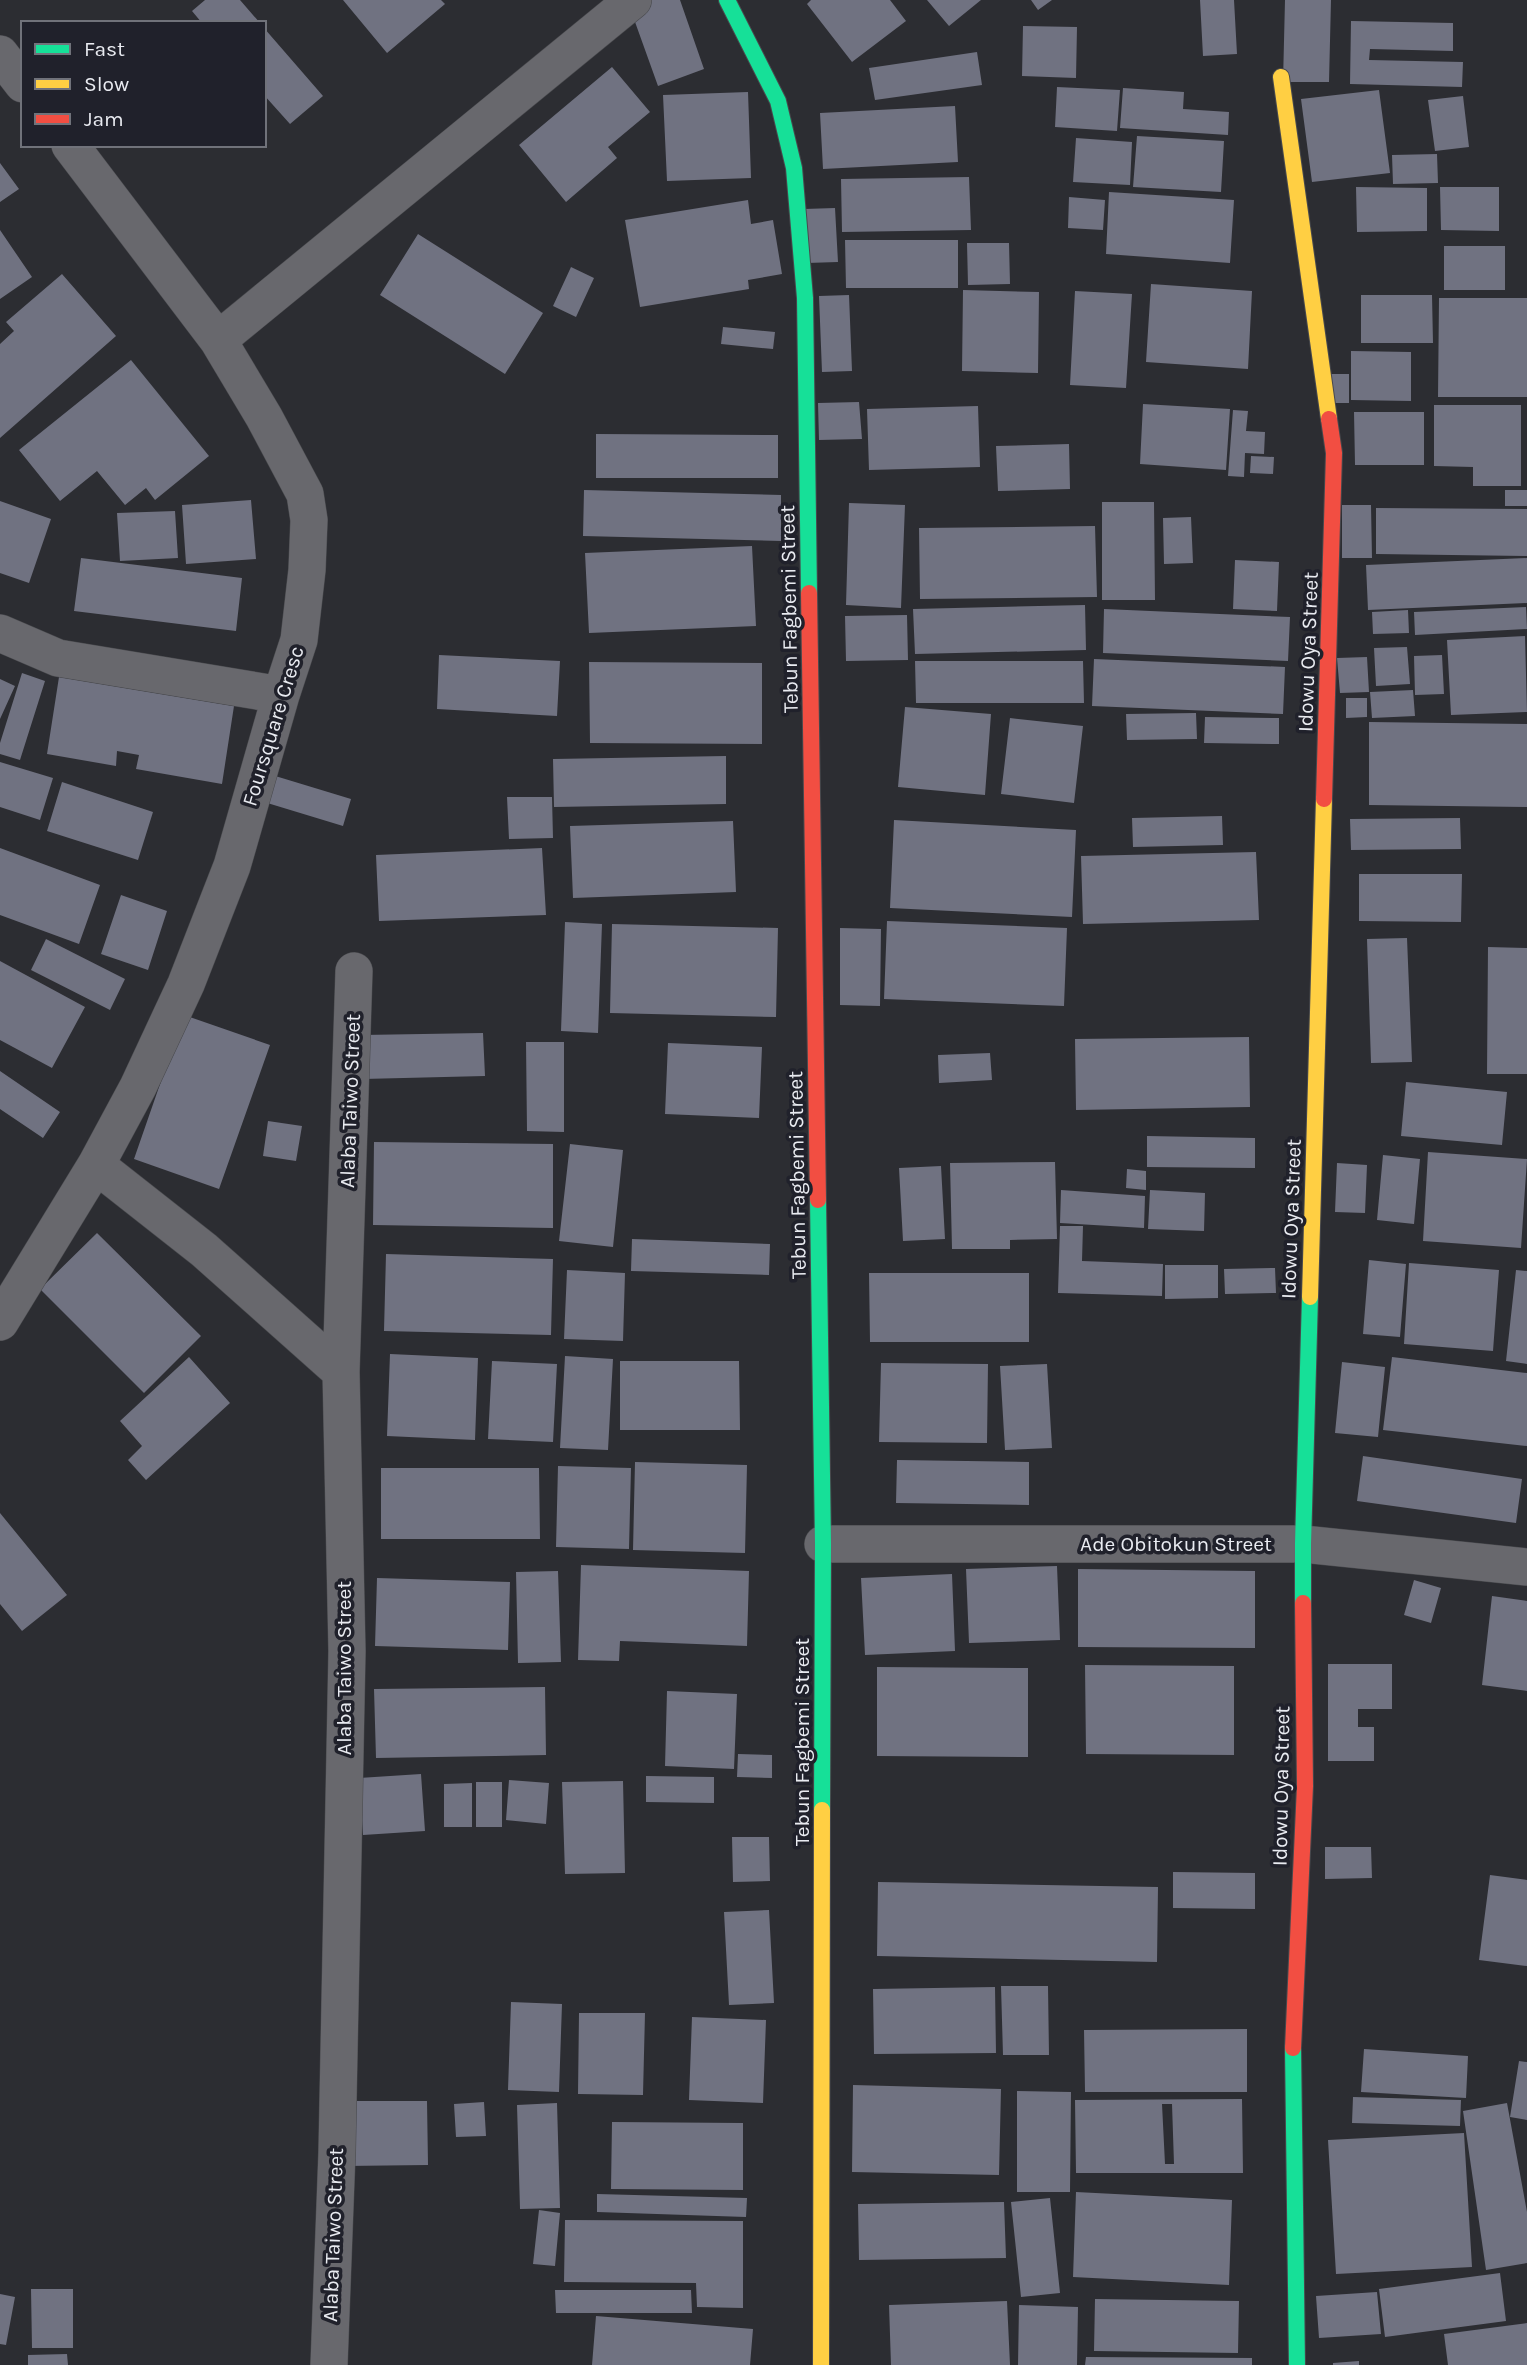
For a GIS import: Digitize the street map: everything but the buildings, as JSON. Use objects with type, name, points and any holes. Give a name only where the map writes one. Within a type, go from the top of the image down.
[{"type":"street","points":[[218,340],[633,0]]},
{"type":"street","name":"Tebun Fagbemi Street","points":[[727,0],[778,101],[794,168],[805,298],[823,1544],[821,2365]]},
{"type":"street","points":[[0,54],[21,81]]},
{"type":"street","name":"Idowu Oya Street","points":[[1281,77],[1335,453],[1303,1544],[1305,1786],[1292,2064],[1297,2365]]},
{"type":"street","name":"Foursquare Cresc","points":[[0,1322],[96,1165],[138,1087],[191,972],[232,866],[299,640],[307,570],[309,520],[305,494],[264,417],[218,340],[72,147]]},
{"type":"street","points":[[0,633],[58,658],[281,695]]},
{"type":"street","name":"Alaba Taiwo Street","points":[[329,2365],[337,2152],[346,1651],[341,1372],[354,971]]},
{"type":"street","points":[[96,1165],[204,1250],[341,1372]]},
{"type":"street","name":"Ade Obitokun Street","points":[[823,1544],[1303,1544],[1527,1567]]},
{"type":"traffic: fast","points":[[727,0],[778,101],[794,168],[805,298],[809,593]]},
{"type":"traffic: fast","points":[[818,1200],[823,1544],[822,1810]]},
{"type":"traffic: fast","points":[[1303,1603],[1310,1297]]},
{"type":"traffic: fast","points":[[1293,2048],[1297,2365]]},
{"type":"traffic: slow","points":[[1281,77],[1329,419]]},
{"type":"traffic: slow","points":[[1310,1297],[1324,799]]},
{"type":"traffic: slow","points":[[821,2365],[822,1810]]},
{"type":"traffic: jam","points":[[1324,799],[1334,453],[1329,419]]},
{"type":"traffic: jam","points":[[809,593],[818,1200]]},
{"type":"traffic: jam","points":[[1293,2048],[1305,1786],[1303,1603]]}]
